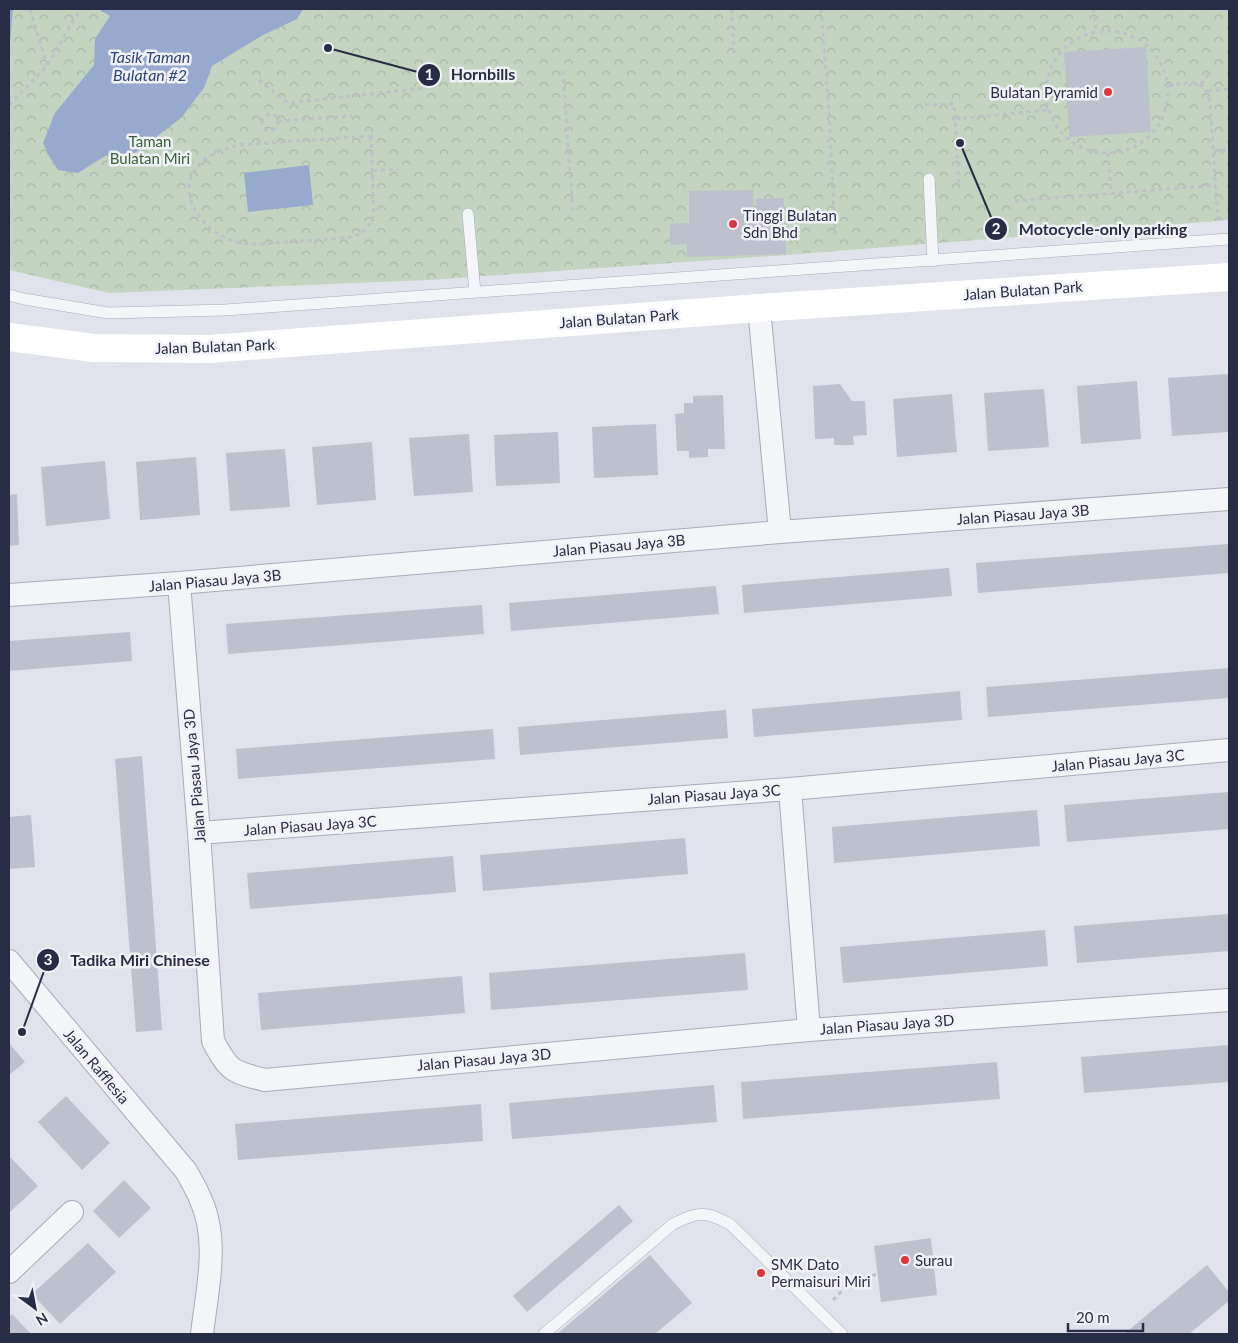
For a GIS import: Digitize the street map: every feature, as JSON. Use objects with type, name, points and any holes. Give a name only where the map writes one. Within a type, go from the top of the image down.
[{"type":"street","name":"Jalan Bulatan Park","points":[[9,337],[94,348],[209,349],[759,308],[1229,277]]},
{"type":"street","points":[[759,308],[780,532]]},
{"type":"street","name":"Jalan Piasau Jaya 3B","points":[[9,595],[179,583],[780,532],[1229,500]]},
{"type":"street","name":"Jalan Piasau Jaya 3D","points":[[179,583],[213,1041],[224,1061],[238,1074],[265,1080],[809,1030],[1229,1000]]},
{"type":"street","name":"Jalan Piasau Jaya 3C","points":[[199,833],[790,789],[1229,750]]},
{"type":"street","points":[[790,789],[809,1030]]},
{"type":"street","name":"Jalan Rafflesia","points":[[9,960],[186,1171],[201,1199],[209,1225],[211,1255],[202,1334]]},
{"type":"street","points":[[9,1272],[72,1212]]},
{"type":"lane","points":[[929,179],[933,261]]},
{"type":"lane","points":[[468,214],[475,292]]},
{"type":"lane","points":[[9,295],[108,313],[224,310],[1224,239]]},
{"type":"lane","points":[[544,1334],[673,1224],[692,1215],[709,1214],[730,1224],[842,1334]]},
{"type":"path","points":[[30,9],[47,66]]},
{"type":"path","points":[[9,105],[47,66],[80,9]]},
{"type":"path","points":[[732,9],[734,56]]},
{"type":"path","points":[[821,9],[829,111],[835,234]]},
{"type":"path","points":[[1093,9],[1096,32]]},
{"type":"path","points":[[1115,31],[1134,36],[1150,47],[1162,62],[1168,80],[1168,100],[1163,118],[1152,134],[1135,147],[1114,153],[1093,152],[1073,143],[1057,129],[1048,110],[1046,89],[1051,68],[1062,50],[1078,38],[1096,32],[1115,31]]},
{"type":"path","points":[[562,70],[574,213]]},
{"type":"path","points":[[1201,84],[1210,72]]},
{"type":"path","points":[[260,80],[288,103],[424,88]]},
{"type":"path","points":[[1168,86],[1191,82],[1201,84],[1208,91],[1216,185],[1224,239]]},
{"type":"path","points":[[1208,91],[1229,89]]},
{"type":"path","points":[[925,105],[954,104],[958,186]]},
{"type":"path","points":[[955,119],[1048,110]]},
{"type":"path","points":[[269,114],[276,116],[278,121],[277,125],[270,130],[265,128],[263,118],[269,114]]},
{"type":"path","points":[[278,121],[352,116]]},
{"type":"path","points":[[371,136],[373,171],[374,216],[369,226],[361,234],[352,237],[258,244],[241,243],[212,231],[194,210],[190,196],[193,174],[200,164],[221,150],[238,145],[371,136]]},
{"type":"path","points":[[1214,151],[1229,150]]},
{"type":"path","points":[[1108,153],[1111,194]]},
{"type":"path","points":[[174,157],[200,164]]},
{"type":"path","points":[[373,171],[398,169]]},
{"type":"path","points":[[1015,202],[1216,185]]},
{"type":"path","points":[[820,1313],[853,1280],[878,1274]]},
{"type":"green space","name":"Taman Bulatan Miri","points":[[9,9],[1229,9],[1229,220],[786,255],[429,280],[109,293],[9,270]]},
{"type":"water","points":[[9,9],[13,9],[9,53]]},
{"type":"water","name":"Tasik Taman Bulatan #2","points":[[98,9],[303,9],[297,19],[263,35],[212,66],[204,88],[181,118],[135,153],[105,156],[78,173],[58,170],[43,143],[55,113],[94,65],[95,39],[110,16]]},
{"type":"water","points":[[309,165],[313,205],[248,212],[244,173]]},
{"type":"building","name":"Bulatan Pyramid","points":[[1146,47],[1151,132],[1069,137],[1064,52]]},
{"type":"building","name":"Tinggi Bulatan Sdn Bhd","points":[[753,190],[754,222],[757,222],[756,199],[784,198],[784,221],[767,222],[785,222],[786,254],[687,257],[687,244],[670,245],[670,224],[689,223],[689,191]]},
{"type":"building","points":[[1228,374],[1229,432],[1172,436],[1168,378]]},
{"type":"building","points":[[1137,381],[1141,439],[1081,444],[1077,386]]},
{"type":"building","points":[[840,384],[852,401],[865,401],[867,435],[853,436],[854,445],[834,445],[834,438],[815,439],[813,386]]},
{"type":"building","points":[[1044,389],[1049,447],[988,451],[984,393]]},
{"type":"building","points":[[952,394],[957,452],[897,457],[893,399]]},
{"type":"building","points":[[723,395],[725,449],[708,449],[708,457],[689,458],[689,451],[677,451],[675,414],[684,413],[684,403],[693,403],[693,396]]},
{"type":"building","points":[[656,424],[658,475],[594,478],[592,427]]},
{"type":"building","points":[[558,432],[560,483],[496,486],[494,435]]},
{"type":"building","points":[[469,434],[473,492],[414,496],[409,438]]},
{"type":"building","points":[[372,442],[376,500],[317,505],[312,447]]},
{"type":"building","points":[[285,449],[290,507],[230,511],[226,453]]},
{"type":"building","points":[[196,457],[200,515],[140,520],[136,462]]},
{"type":"building","points":[[105,461],[110,519],[46,526],[41,467]]},
{"type":"building","points":[[17,494],[19,545],[9,546],[9,495]]},
{"type":"building","points":[[1229,544],[1229,573],[978,593],[976,563]]},
{"type":"building","points":[[949,568],[952,596],[744,613],[742,585]]},
{"type":"building","points":[[716,586],[719,614],[511,631],[509,603]]},
{"type":"building","points":[[482,605],[484,634],[228,654],[226,624]]},
{"type":"building","points":[[130,632],[132,661],[9,671],[9,641]]},
{"type":"building","points":[[1229,668],[1229,698],[988,717],[986,687]]},
{"type":"building","points":[[960,691],[962,720],[754,737],[752,709]]},
{"type":"building","points":[[726,710],[728,738],[520,755],[518,727]]},
{"type":"building","points":[[493,729],[495,759],[238,779],[236,749]]},
{"type":"building","points":[[142,756],[162,1030],[136,1032],[115,759]]},
{"type":"building","points":[[1229,792],[1229,829],[1067,842],[1064,805]]},
{"type":"building","points":[[1037,810],[1040,846],[834,863],[832,827]]},
{"type":"building","points":[[31,815],[35,867],[9,869],[9,817]]},
{"type":"building","points":[[685,838],[688,874],[483,891],[480,855]]},
{"type":"building","points":[[453,856],[456,892],[250,909],[247,873]]},
{"type":"building","points":[[1229,914],[1229,951],[1077,963],[1074,926]]},
{"type":"building","points":[[1045,930],[1048,966],[843,983],[840,947]]},
{"type":"building","points":[[745,953],[748,990],[491,1010],[489,973]]},
{"type":"building","points":[[462,976],[465,1013],[261,1030],[258,993]]},
{"type":"building","points":[[9,1043],[25,1062],[9,1075]]},
{"type":"building","points":[[1229,1045],[1229,1082],[1084,1093],[1081,1057]]},
{"type":"building","points":[[997,1062],[1000,1099],[743,1119],[741,1082]]},
{"type":"building","points":[[714,1085],[717,1122],[512,1139],[509,1103]]},
{"type":"building","points":[[66,1096],[110,1143],[82,1170],[38,1122]]},
{"type":"building","points":[[481,1104],[483,1141],[238,1160],[235,1124]]},
{"type":"building","points":[[9,1158],[38,1186],[9,1213]]},
{"type":"building","points":[[124,1180],[151,1208],[119,1238],[93,1211]]},
{"type":"building","points":[[619,1205],[633,1221],[527,1312],[513,1296]]},
{"type":"building","name":"Surau","points":[[931,1238],[937,1295],[881,1302],[874,1246]]},
{"type":"building","points":[[88,1243],[116,1272],[60,1324],[32,1294]]},
{"type":"building","points":[[650,1255],[692,1303],[655,1334],[557,1334]]},
{"type":"building","points":[[1207,1265],[1229,1292],[1229,1301],[1189,1334],[1124,1334]]},
{"type":"building","points":[[12,1314],[31,1334],[9,1334],[9,1317]]},
{"type":"place","name":"Hornbills","points":[[328,48]]},
{"type":"place","name":"Bulatan Pyramid","points":[[1108,92]]},
{"type":"place","name":"Motocycle-only parking","points":[[960,143]]},
{"type":"place","name":"Tinggi Bulatan Sdn Bhd","points":[[733,224]]},
{"type":"place","name":"Tadika Miri Chinese","points":[[22,1032]]},
{"type":"place","name":"Surau","points":[[905,1260]]},
{"type":"place","name":"SMK Dato Permaisuri Miri","points":[[761,1273]]}]
